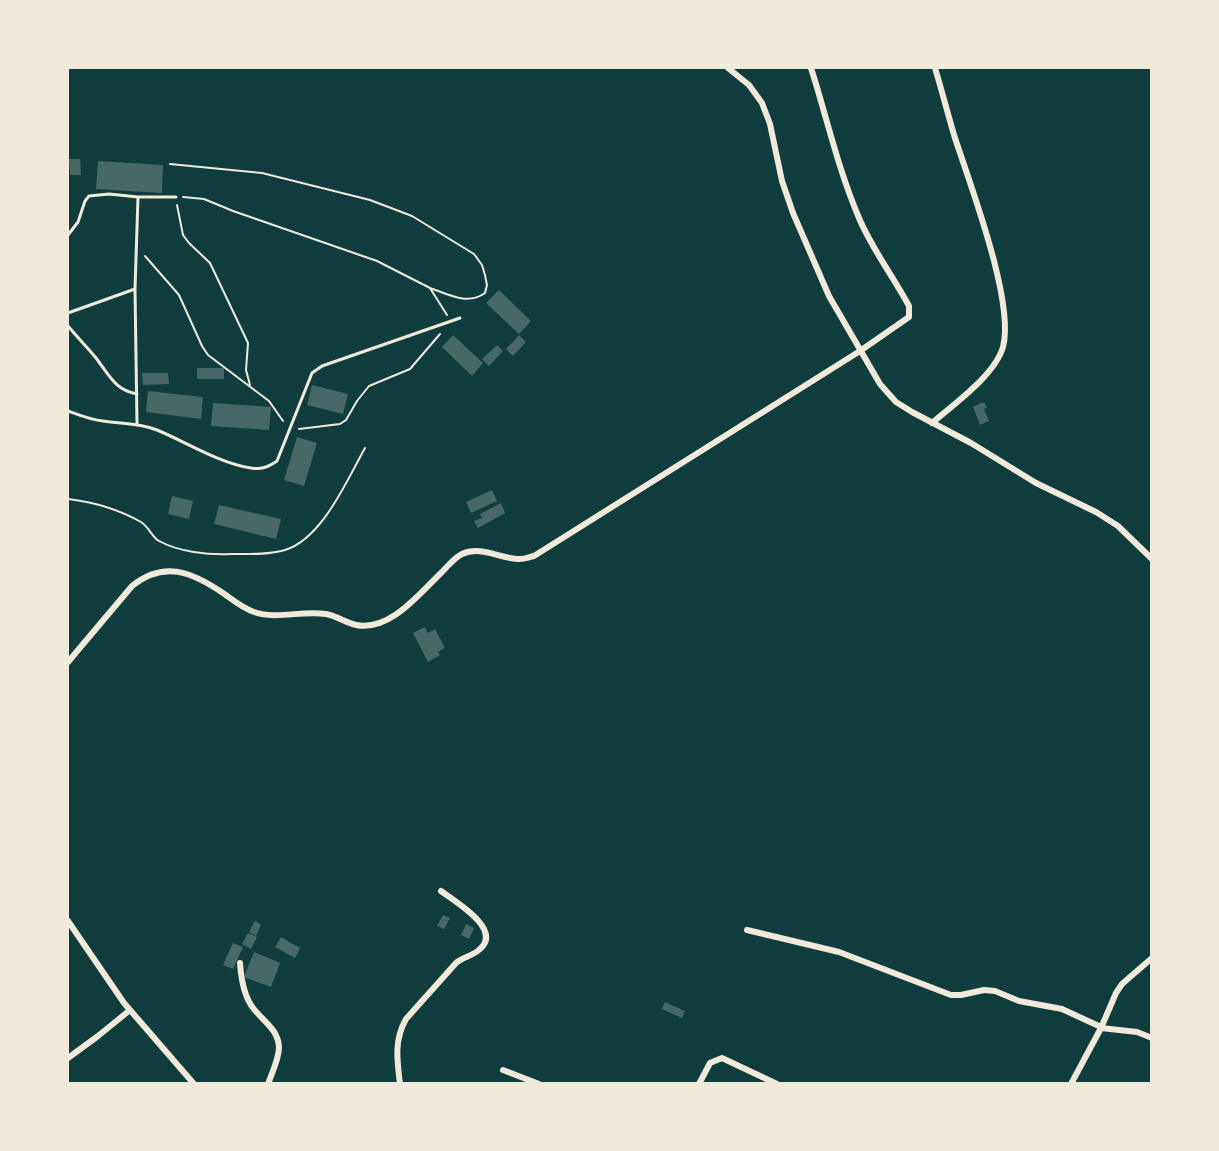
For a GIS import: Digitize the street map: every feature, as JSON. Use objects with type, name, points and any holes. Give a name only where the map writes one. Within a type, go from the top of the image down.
[{"type":"street","points":[[728,68],[749,85],[762,103],[770,124],[782,181],[793,213],[829,296],[880,384],[896,402],[1036,483],[1096,512],[1118,526],[1152,559]]},
{"type":"street","points":[[68,662],[132,586],[147,575],[167,570],[183,572],[201,579],[253,612],[279,615],[326,614],[356,625],[371,626],[388,620],[416,598],[453,560],[463,554],[486,552],[521,559],[534,556],[860,351],[909,317],[910,312],[859,217],[836,152],[811,68]]},
{"type":"street","points":[[932,423],[990,370],[1000,355],[1005,333],[998,275],[934,68]]},
{"type":"street","points":[[400,1083],[397,1041],[406,1019],[456,963],[465,956],[479,951],[484,945],[486,935],[478,919],[441,891]]},
{"type":"street","points":[[68,921],[130,1010],[194,1083]]},
{"type":"street","points":[[747,930],[839,952],[951,995],[979,990],[995,991],[1019,1001],[1062,1009],[1101,1027],[1137,1032],[1152,1038]]},
{"type":"street","points":[[1071,1083],[1116,993],[1122,984],[1152,958]]},
{"type":"street","points":[[240,963],[243,984],[250,1003],[272,1028],[278,1041],[278,1053],[268,1083]]},
{"type":"street","points":[[68,1058],[130,1010]]},
{"type":"street","points":[[690,1083],[700,1081],[710,1063],[722,1058],[777,1083]]},
{"type":"street","points":[[503,1070],[539,1083]]},
{"type":"lane","points":[[68,235],[78,222],[89,196],[109,194],[176,197]]},
{"type":"lane","points":[[137,424],[135,289],[138,197]]},
{"type":"lane","points":[[68,313],[135,289]]},
{"type":"lane","points":[[68,411],[102,421],[137,424],[157,430],[231,462],[259,469],[277,461],[312,373],[322,366],[460,318]]},
{"type":"lane","points":[[68,326],[122,390],[137,394]]},
{"type":"path","points":[[170,164],[262,172],[370,200],[412,216],[474,254],[482,265],[487,285],[485,293],[474,300],[457,298],[430,288],[377,261],[204,199],[176,197],[183,235],[210,263],[248,343],[246,370],[250,385]]},
{"type":"path","points":[[136,248],[179,295],[208,355],[269,401],[290,430],[340,424],[346,420],[357,400],[369,386],[410,369],[451,321],[430,288]]},
{"type":"path","points":[[68,499],[96,503],[113,509],[142,522],[158,540],[185,550],[221,554],[285,550],[302,542],[315,530],[336,499],[364,448]]},
{"type":"building","points":[[69,159],[80,159],[81,175],[70,175]]},
{"type":"building","points":[[98,161],[163,165],[162,193],[96,189]]},
{"type":"building","points":[[499,290],[531,321],[519,334],[486,303]]},
{"type":"building","points":[[453,335],[483,363],[472,376],[442,347]]},
{"type":"building","points":[[519,335],[526,342],[513,356],[506,349]]},
{"type":"building","points":[[497,345],[503,351],[489,366],[482,359]]},
{"type":"building","points":[[197,368],[224,368],[224,379],[197,379]]},
{"type":"building","points":[[142,373],[168,373],[169,384],[143,385]]},
{"type":"building","points":[[312,385],[348,394],[343,414],[307,405]]},
{"type":"building","points":[[148,391],[203,397],[201,419],[146,412]]},
{"type":"building","points":[[213,403],[271,407],[269,430],[211,426]]},
{"type":"building","points":[[985,403],[987,408],[984,409],[989,421],[980,425],[973,407]]},
{"type":"building","points":[[297,437],[317,443],[304,486],[284,480]]},
{"type":"building","points":[[492,490],[497,501],[471,513],[466,502]]},
{"type":"building","points":[[172,496],[193,501],[189,519],[168,514]]},
{"type":"building","points":[[501,503],[505,513],[478,528],[474,521],[482,518],[480,514]]},
{"type":"building","points":[[219,505],[281,519],[276,539],[214,524]]},
{"type":"building","points":[[425,627],[428,633],[435,629],[445,648],[438,652],[440,655],[428,662],[413,633]]},
{"type":"building","points":[[443,915],[450,918],[444,929],[437,926]]},
{"type":"building","points":[[255,921],[261,925],[256,936],[249,932]]},
{"type":"building","points":[[466,924],[474,928],[469,939],[461,935]]},
{"type":"building","points":[[248,933],[257,937],[251,949],[242,944]]},
{"type":"building","points":[[281,937],[300,948],[295,958],[275,947]]},
{"type":"building","points":[[233,943],[243,947],[233,969],[223,965]]},
{"type":"building","points":[[254,952],[280,963],[271,987],[244,977]]},
{"type":"building","points":[[665,1002],[685,1011],[682,1018],[662,1009]]}]
